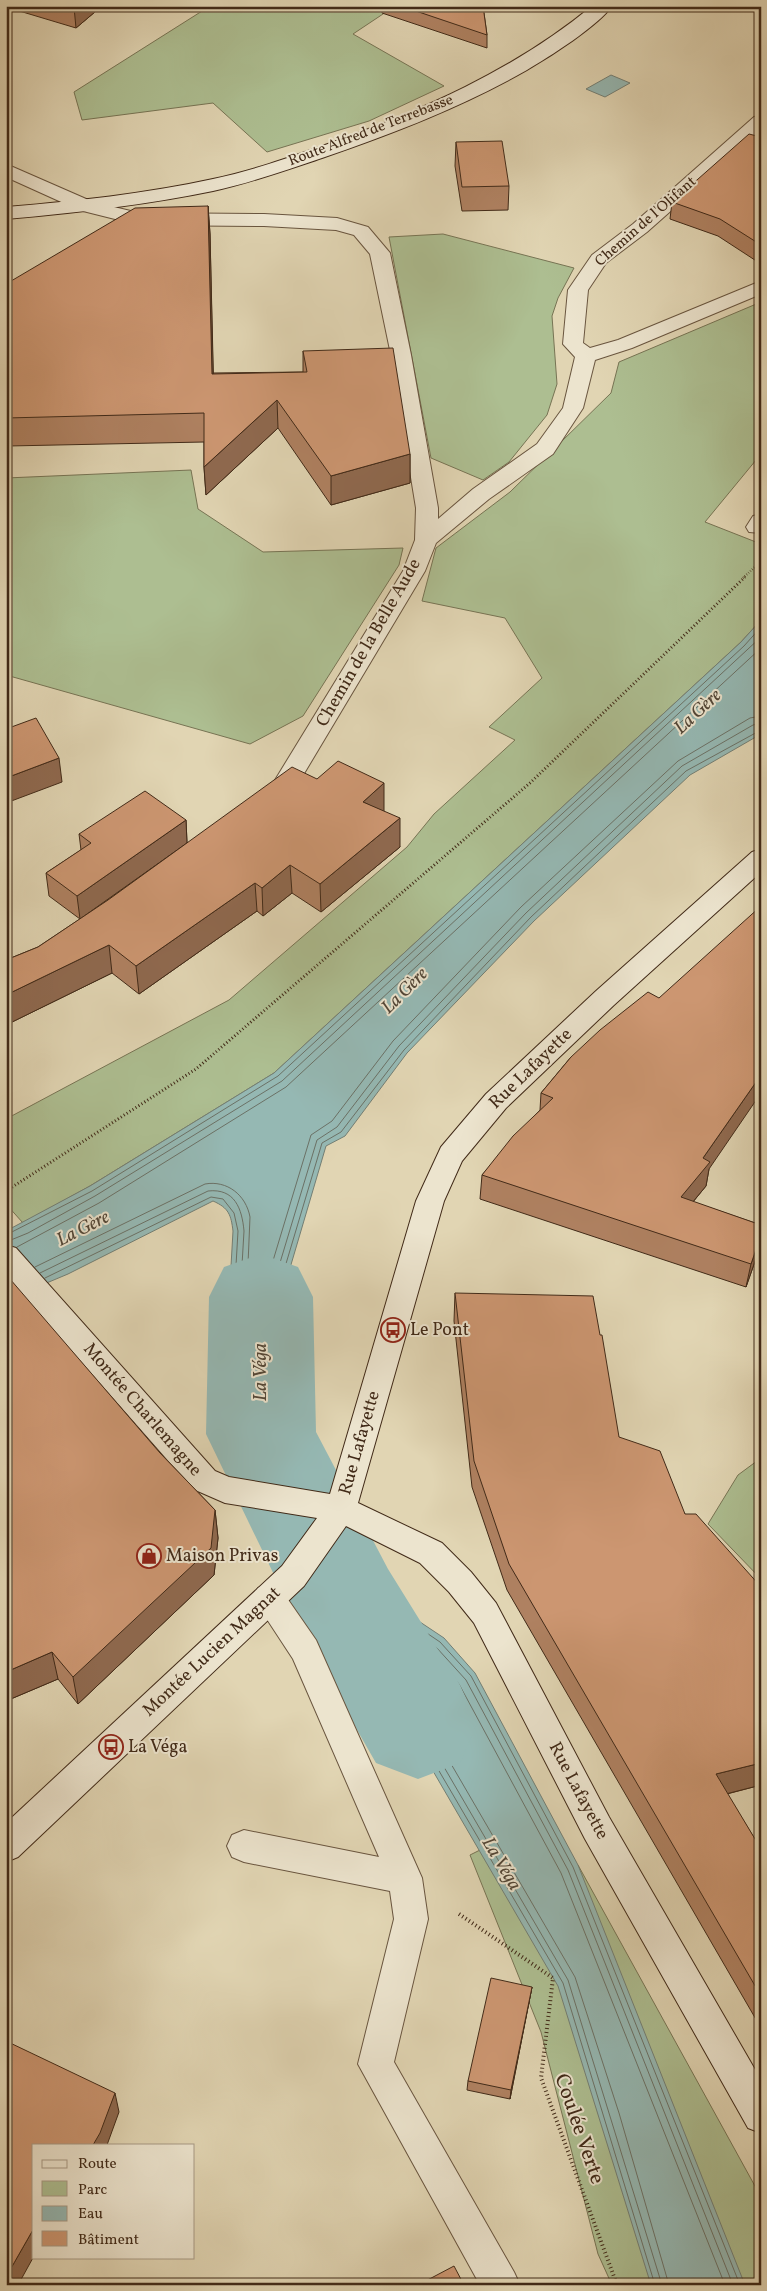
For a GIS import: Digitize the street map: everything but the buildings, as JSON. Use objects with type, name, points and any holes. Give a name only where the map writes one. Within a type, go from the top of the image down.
[{"type":"street","name":"Route Alfred de Terrebasse","points":[[86,206],[240,178],[356,140],[454,99],[511,70],[558,42],[603,6]]},
{"type":"street","name":"Chemin de l'Olifant","points":[[586,356],[573,344],[573,324],[578,290],[599,259],[640,228],[761,121]]},
{"type":"street","points":[[6,170],[86,206]]},
{"type":"street","points":[[6,213],[86,206]]},
{"type":"street","name":"Chemin de la Belle Aude","points":[[86,206],[139,219],[264,220],[338,224],[361,231],[380,253],[403,365],[427,508],[426,540],[414,571],[281,791],[257,809]]},
{"type":"street","points":[[426,540],[481,494],[545,449],[573,408],[586,356],[625,344],[761,286]]},
{"type":"street","name":"Rue Lafayette","points":[[761,858],[605,998],[496,1101],[452,1154],[430,1201],[341,1509],[431,1553],[460,1582],[485,1613],[597,1828],[761,2114]]},
{"type":"street","name":"Montée Charlemagne","points":[[6,1256],[204,1480],[225,1490],[341,1509]]},
{"type":"street","name":"Montée Lucien Magnat","points":[[6,1846],[281,1587],[341,1509]]},
{"type":"street","points":[[281,1587],[305,1650],[405,1878],[411,1919],[376,2064],[500,2285]]},
{"type":"street","points":[[244,1846],[405,1878]]},
{"type":"path","points":[[6,1191],[196,1070],[530,783],[761,562]]},
{"type":"path","name":"Coulée Verte","points":[[405,1878],[552,1978],[541,2078],[617,2285]]},
{"type":"green space","points":[[210,6],[395,6],[353,34],[444,86],[369,121],[267,152],[213,103],[82,120],[74,92]]},
{"type":"green space","points":[[443,234],[574,268],[558,298],[552,316],[557,384],[547,415],[509,462],[483,480],[431,458],[389,237]]},
{"type":"green space","points":[[761,302],[761,454],[705,522],[761,544],[761,620],[741,642],[274,1073],[90,1186],[23,1223],[6,1204],[6,1119],[229,1000],[407,847],[434,814],[515,740],[489,727],[542,678],[505,618],[422,601],[436,548],[510,492],[611,393],[619,362]]},
{"type":"green space","points":[[191,470],[198,509],[263,552],[403,548],[399,565],[303,716],[250,744],[6,675],[6,478]]},
{"type":"green space","points":[[761,1458],[761,1579],[708,1524],[738,1475]]},
{"type":"green space","points":[[502,1839],[578,1865],[761,2197],[761,2285],[612,2285],[598,2254],[541,2032],[470,1855]]},
{"type":"water","points":[[611,75],[630,83],[605,97],[586,89]]},
{"type":"water","name":"La Gère","points":[[761,620],[761,734],[690,775],[534,921],[407,1053],[345,1136],[326,1146],[290,1268],[270,1432],[256,1435],[224,1389],[233,1231],[226,1209],[213,1201],[68,1274],[6,1300],[6,1231],[90,1186],[274,1073],[741,642]]},
{"type":"water","points":[[347,1605],[376,1606],[402,1610],[444,1638],[475,1673],[578,1865],[745,2285],[651,2285],[558,1986],[347,1623]]},
{"type":"waterway","name":"La Véga","points":[[261,1297],[261,1434],[347,1605],[418,1724]]},
{"type":"place","name":"Le Pont","points":[[393,1330]]},
{"type":"place","name":"Maison Privas","points":[[149,1556]]},
{"type":"place","name":"La Véga","points":[[111,1747]]}]
